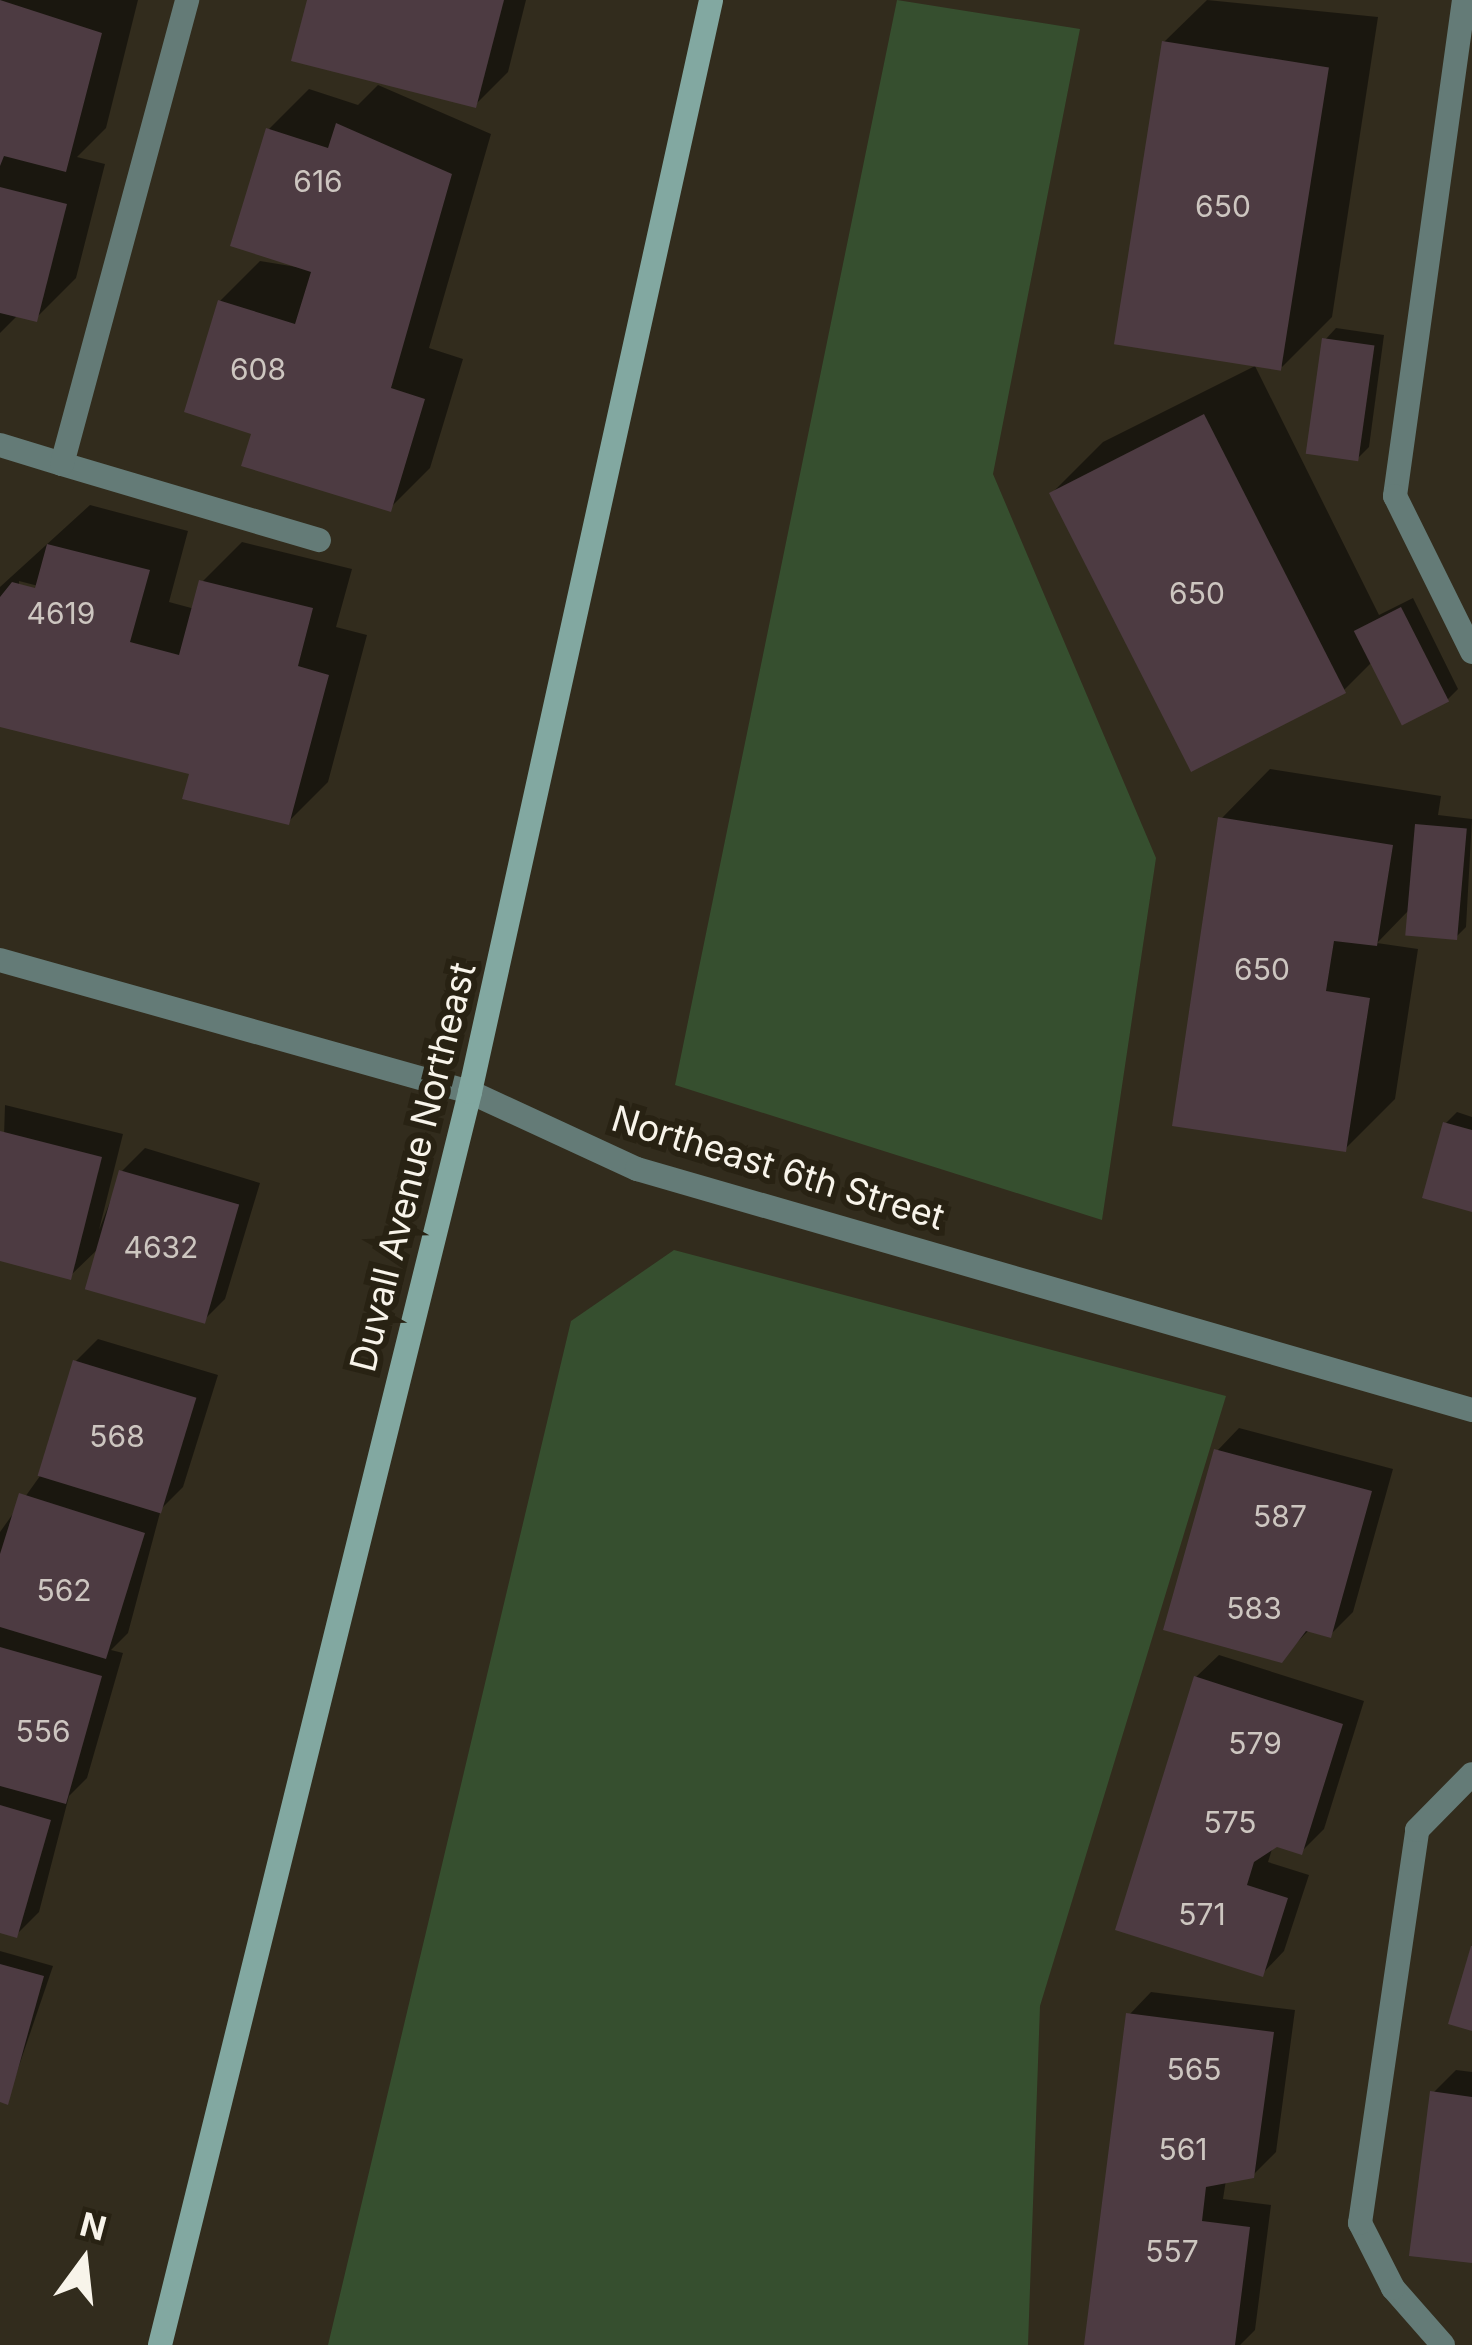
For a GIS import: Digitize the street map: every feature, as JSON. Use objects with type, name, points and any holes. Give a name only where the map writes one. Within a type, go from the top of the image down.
[{"type":"main road","name":"Duvall Avenue Northeast","points":[[160,2345],[470,1092],[711,0]]},
{"type":"street","points":[[62,464],[187,0]]},
{"type":"street","points":[[1464,0],[1394,496],[1472,652]]},
{"type":"street","points":[[0,445],[319,540]]},
{"type":"street","name":"Northeast 6th Street","points":[[0,959],[470,1092],[637,1169],[1472,1410]]},
{"type":"street","points":[[1443,2345],[1393,2288],[1360,2223],[1417,1830],[1472,1774]]},
{"type":"green space","points":[[897,0],[1080,29],[993,474],[1156,858],[1102,1220],[675,1085]]},
{"type":"green space","points":[[674,1250],[1226,1396],[1040,2006],[1028,2345],[328,2345],[571,1321]]},
{"type":"building","points":[[0,0],[102,33],[66,172],[4,156],[0,166]]},
{"type":"building","points":[[307,0],[504,0],[476,108],[291,61]]},
{"type":"building","points":[[1162,41],[1329,67],[1281,371],[1114,344]]},
{"type":"building","points":[[336,123],[452,174],[391,388],[425,399],[391,512],[241,466],[251,434],[184,412],[218,300],[295,324],[311,272],[230,246],[266,128],[328,148]]},
{"type":"building","points":[[0,187],[67,204],[37,322],[0,313]]},
{"type":"building","points":[[1322,338],[1374,345],[1358,461],[1306,454]]},
{"type":"building","points":[[1204,414],[1346,693],[1191,772],[1049,493]]},
{"type":"building","points":[[47,544],[150,570],[130,642],[179,655],[199,580],[313,608],[298,666],[329,675],[289,825],[182,799],[189,774],[0,727],[0,597],[12,582],[35,588]]},
{"type":"building","points":[[1401,607],[1449,701],[1402,726],[1354,631]]},
{"type":"building","points":[[1218,817],[1393,845],[1377,946],[1334,941],[1326,991],[1370,998],[1346,1152],[1172,1126]]},
{"type":"building","points":[[1415,824],[1467,829],[1457,940],[1405,936]]},
{"type":"building","points":[[1443,1122],[1472,1130],[1472,1212],[1422,1198]]},
{"type":"building","points":[[0,1131],[102,1157],[71,1280],[0,1261]]},
{"type":"building","points":[[119,1170],[239,1204],[205,1324],[85,1289]]},
{"type":"building","points":[[73,1360],[196,1398],[161,1513],[38,1476]]},
{"type":"building","points":[[1214,1449],[1372,1491],[1331,1638],[1306,1631],[1282,1663],[1163,1630]]},
{"type":"building","points":[[19,1493],[145,1533],[106,1659],[0,1627],[0,1554]]},
{"type":"building","points":[[0,1647],[102,1676],[66,1804],[0,1786]]},
{"type":"building","points":[[1194,1676],[1343,1724],[1302,1855],[1277,1847],[1254,1862],[1247,1885],[1288,1898],[1263,1977],[1115,1930]]},
{"type":"building","points":[[0,1805],[51,1820],[17,1938],[0,1933]]},
{"type":"building","points":[[1472,1946],[1472,2031],[1448,2024]]},
{"type":"building","points":[[0,1964],[44,1976],[8,2105],[0,2102]]},
{"type":"building","points":[[1126,2013],[1274,2032],[1254,2178],[1206,2187],[1202,2221],[1250,2227],[1235,2345],[1084,2345]]},
{"type":"building","points":[[1430,2091],[1472,2097],[1472,2263],[1409,2256]]}]
